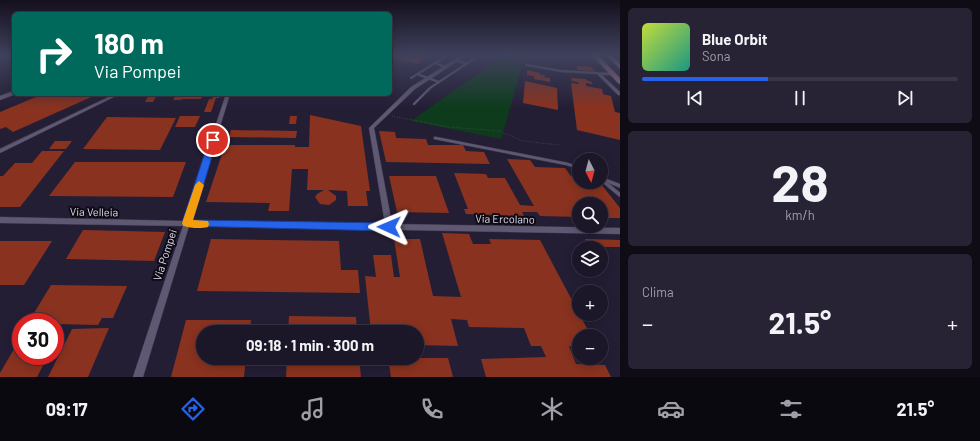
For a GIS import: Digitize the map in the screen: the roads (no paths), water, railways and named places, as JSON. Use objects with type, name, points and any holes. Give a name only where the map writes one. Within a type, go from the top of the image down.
[{"type":"main road","points":[[611,74],[620,82]]},
{"type":"main road","points":[[0,98],[12,94]]},
{"type":"street","points":[[389,227],[371,128],[413,88],[436,73]]},
{"type":"street","points":[[590,73],[611,74]]},
{"type":"street","points":[[598,73],[620,94]]},
{"type":"street","points":[[0,151],[114,96]]},
{"type":"street","name":"Via Pompei","points":[[138,377],[227,96]]},
{"type":"street","name":"Via Velleia","points":[[0,220],[187,223]]},
{"type":"street","name":"Via Ercolano","points":[[187,223],[620,231]]},
{"type":"lane","points":[[414,104],[430,88],[453,73]]},
{"type":"lane","points":[[411,78],[417,74],[439,82]]},
{"type":"lane","points":[[435,138],[572,166]]},
{"type":"lane","points":[[608,181],[620,186]]},
{"type":"lane","points":[[608,184],[620,195]]}]
